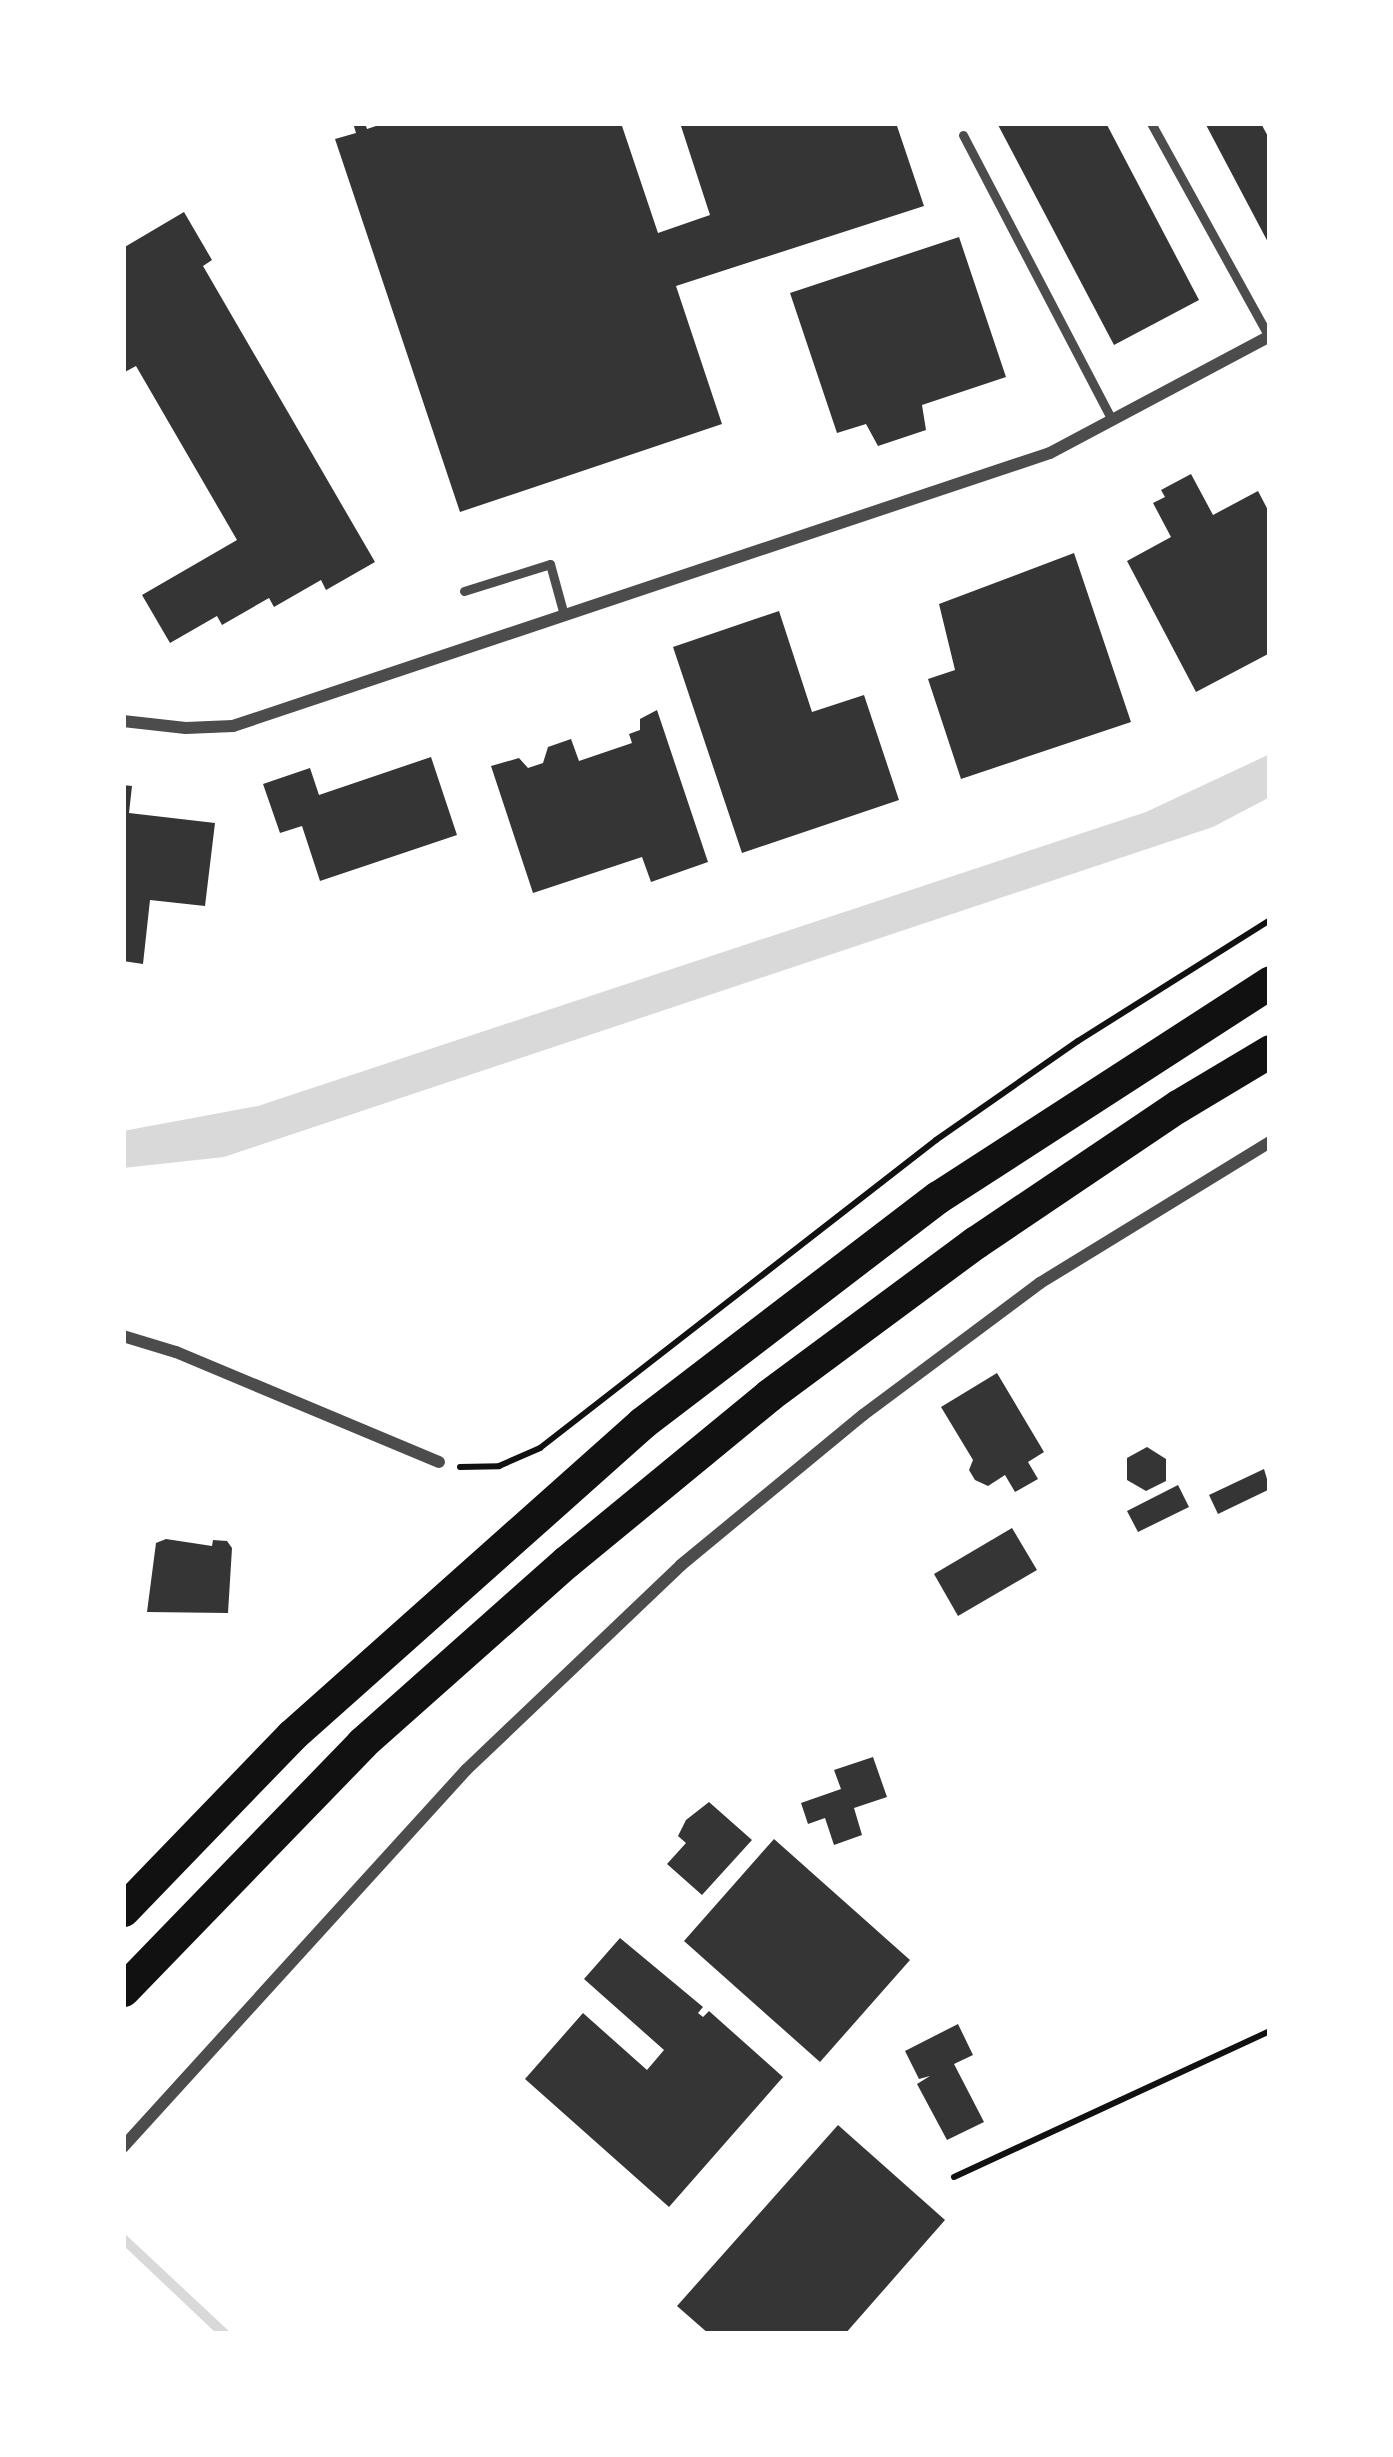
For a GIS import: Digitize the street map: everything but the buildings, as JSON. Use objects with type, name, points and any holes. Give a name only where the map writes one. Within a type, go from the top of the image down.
[{"type":"highway","points":[[123,1910],[327,1702],[642,1423],[938,1197],[1270,982]]},
{"type":"highway","points":[[123,1990],[362,1743],[566,1562],[750,1410],[976,1242],[1178,1106],[1270,1051]]},
{"type":"street","points":[[123,721],[186,728],[232,726],[1050,453],[1269,336]]},
{"type":"street","points":[[123,2147],[466,1770],[681,1565],[863,1415],[1040,1283],[1270,1142]]},
{"type":"street","points":[[123,1336],[176,1352],[439,1462]]},
{"type":"lane","points":[[1151,123],[1269,336]]},
{"type":"lane","points":[[963,135],[1112,420]]},
{"type":"lane","points":[[464,590],[550,564],[564,615]]},
{"type":"path","points":[[439,1462],[465,1468],[499,1466],[540,1448],[936,1140],[1096,1030],[1270,920]]},
{"type":"path","points":[[954,2177],[1270,2031]]},
{"type":"shaded area","points":[[1270,754],[1270,797],[1213,827],[224,1157],[123,1168],[123,1131],[258,1106],[1146,812]]},
{"type":"shaded area","points":[[123,2232],[232,2334],[217,2334],[123,2245]]}]
